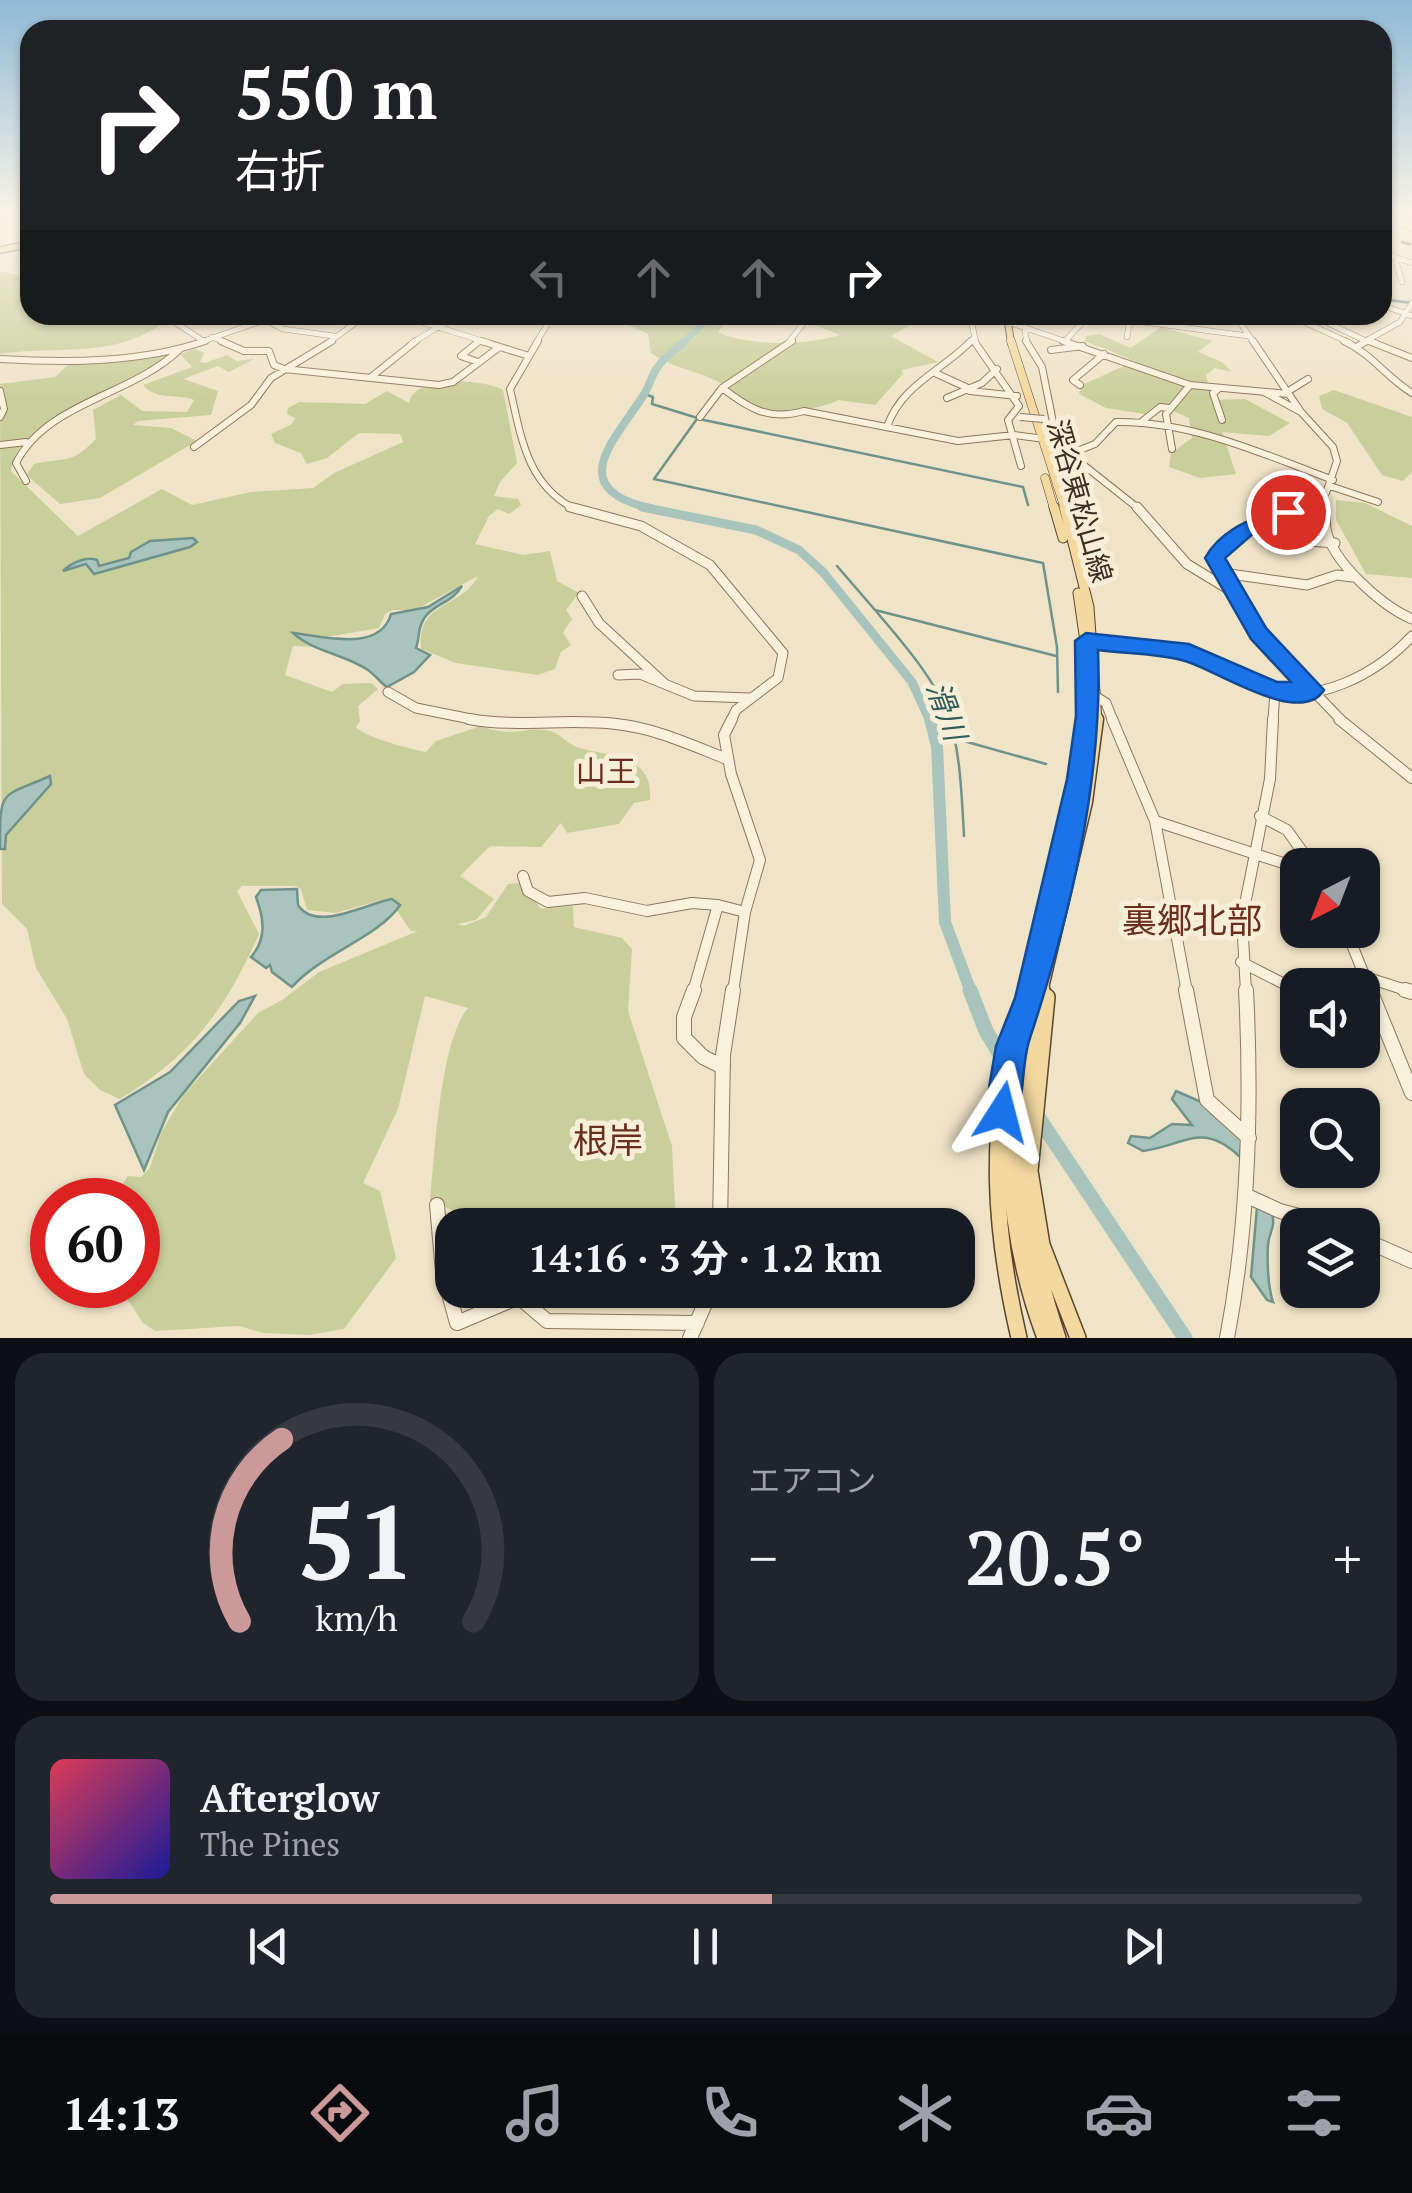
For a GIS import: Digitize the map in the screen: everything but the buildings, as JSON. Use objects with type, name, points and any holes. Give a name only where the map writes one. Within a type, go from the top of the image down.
[{"type":"main road","name":"深谷東松山線","points":[[1003,325],[1040,437],[1091,642],[1098,698],[1088,786],[1046,982],[1022,1112],[1019,1158],[1030,1246],[1058,1338]]},
{"type":"main road","name":"深谷東松山線","points":[[1045,1338],[1022,1268],[1008,1167],[1012,1092],[1080,779],[1091,642]]},
{"type":"main road","name":"深谷東松山線","points":[[1046,982],[1046,1025],[1030,1154],[1042,1245],[1078,1338]]},
{"type":"main road","name":"深谷東松山線","points":[[1020,1338],[999,1236],[998,1188],[1012,1046],[1030,998]]},
{"type":"street","points":[[1400,275],[1402,282]]},
{"type":"street","points":[[178,325],[202,340]]},
{"type":"street","points":[[0,359],[65,363],[179,350],[253,325]]},
{"type":"street","points":[[276,325],[337,337]]},
{"type":"street","points":[[194,446],[252,404],[271,378],[353,325]]},
{"type":"street","points":[[428,325],[528,356]]},
{"type":"street","points":[[370,377],[396,353],[442,325]]},
{"type":"street","points":[[547,325],[514,380],[510,396],[524,457],[532,471],[568,507],[642,526],[718,572],[783,653],[778,678],[727,722],[727,759],[760,860],[746,912],[723,1067],[720,1208]]},
{"type":"street","points":[[700,418],[722,388],[792,340],[803,325]]},
{"type":"street","points":[[973,325],[972,340],[1017,396],[1018,411],[1008,417],[1014,434],[1012,446],[1021,466]]},
{"type":"street","points":[[1067,339],[1080,325]]},
{"type":"street","points":[[1129,336],[1131,325]]},
{"type":"street","points":[[1184,325],[1248,336]]},
{"type":"street","points":[[1241,325],[1301,412],[1334,447],[1332,483],[1318,499],[1248,528],[1221,547],[1215,558],[1258,634],[1376,751],[1412,778]]},
{"type":"street","points":[[1310,325],[1358,346],[1412,393]]},
{"type":"street","points":[[1334,325],[1412,358]]},
{"type":"street","points":[[1358,346],[1388,325]]},
{"type":"street","points":[[1040,437],[1053,422],[1042,367],[1027,345],[1023,326],[1190,385],[1288,393],[1308,379]]},
{"type":"street","points":[[212,336],[244,351],[270,351],[274,365],[284,369],[337,378],[370,377],[438,385],[453,382],[498,348]]},
{"type":"street","points":[[887,427],[888,415],[911,384],[935,373],[972,340]]},
{"type":"street","points":[[478,342],[461,356],[478,362]]},
{"type":"street","points":[[1050,350],[1083,346]]},
{"type":"street","points":[[26,481],[16,470],[26,442],[49,424],[148,380],[179,350]]},
{"type":"street","points":[[1080,385],[1073,381],[1104,354]]},
{"type":"street","points":[[947,398],[968,390],[997,369]]},
{"type":"street","points":[[1069,370],[1080,374]]},
{"type":"street","points":[[935,373],[968,390],[1017,396]]},
{"type":"street","points":[[1230,378],[1232,390]]},
{"type":"street","points":[[1172,449],[1169,408],[1190,385]]},
{"type":"street","points":[[722,388],[758,414],[782,416],[798,410],[958,441],[1014,434],[1040,437],[1072,453],[1128,495],[1187,564],[1234,592]]},
{"type":"street","points":[[1218,390],[1213,393],[1222,420]]},
{"type":"street","points":[[0,391],[4,409],[0,416]]},
{"type":"street","points":[[1264,392],[1301,412]]},
{"type":"street","points":[[1140,423],[1160,407],[1169,408]]},
{"type":"street","points":[[1020,417],[1044,418]]},
{"type":"street","points":[[1072,453],[1095,444],[1116,422],[1140,423],[1247,446],[1378,502]]},
{"type":"street","points":[[1222,441],[1231,454]]},
{"type":"street","points":[[0,444],[26,442]]},
{"type":"street","points":[[1246,460],[1247,446]]},
{"type":"street","points":[[1278,472],[1286,462]]},
{"type":"street","points":[[1318,499],[1326,508],[1324,524],[1352,577],[1386,609],[1412,619]]},
{"type":"street","points":[[1270,538],[1334,543]]},
{"type":"street","points":[[1222,573],[1307,584],[1334,575],[1352,577]]},
{"type":"street","points":[[582,596],[600,630],[634,647],[666,686]]},
{"type":"street","points":[[1091,642],[1198,655],[1275,691],[1312,690],[1358,677],[1402,649],[1412,636]]},
{"type":"street","points":[[1402,649],[1412,656]]},
{"type":"street","points":[[618,675],[640,674],[708,698],[753,698]]},
{"type":"street","points":[[1228,1338],[1240,1270],[1249,1138],[1250,1056],[1241,962],[1252,853],[1270,780],[1275,691]]},
{"type":"street","points":[[388,692],[416,708],[506,726],[602,722],[655,731],[727,759]]},
{"type":"street","points":[[1098,698],[1106,703],[1155,821],[1207,1100],[1249,1138]]},
{"type":"street","points":[[1260,816],[1286,830],[1299,848]]},
{"type":"street","points":[[1155,821],[1280,862]]},
{"type":"street","points":[[523,876],[528,891],[548,902],[585,898],[647,911],[692,903],[746,912]]},
{"type":"street","points":[[718,905],[708,928],[694,990],[683,1009],[681,1027],[694,1053],[723,1067]]},
{"type":"street","points":[[1241,962],[1280,982]]},
{"type":"street","points":[[1380,982],[1412,992]]},
{"type":"street","points":[[1380,1017],[1412,1092]]},
{"type":"street","points":[[1245,1194],[1280,1211]]},
{"type":"street","points":[[438,1204],[443,1272],[457,1323],[520,1297],[547,1321],[694,1331]]},
{"type":"street","points":[[1380,1247],[1412,1261]]},
{"type":"green space","points":[[0,275],[20,276],[20,325],[159,325],[110,345],[0,354]]},
{"type":"green space","points":[[628,325],[723,325],[718,332],[731,337],[778,343],[840,335],[815,325],[910,325],[891,336],[938,362],[902,370],[903,374],[875,405],[838,400],[801,410],[762,411],[721,383],[651,353],[648,334]]},
{"type":"green space","points":[[1161,327],[1212,341],[1198,352],[1222,362],[1232,372],[1215,368],[1206,375],[1213,400],[1245,399],[1290,423],[1269,436],[1222,432],[1236,474],[1200,478],[1169,467],[1171,453],[1192,438],[1189,418],[1157,404],[1144,414],[1106,408],[1079,394],[1082,385],[1135,361],[1085,341],[1086,336],[1099,334],[1131,348]]},
{"type":"green space","points":[[195,349],[204,353],[200,362],[205,363],[227,355],[237,361],[254,359],[229,372],[218,366],[183,379],[218,391],[211,415],[138,421],[133,425],[171,428],[197,441],[100,498],[60,504],[30,478],[27,474],[34,464],[67,459],[96,439],[93,410],[121,395],[142,411],[187,412],[194,400],[160,395],[143,385],[192,367],[180,354]]},
{"type":"green space","points":[[175,353],[134,383],[56,419],[34,433],[18,450],[11,471],[78,536],[162,489],[192,505],[251,492],[313,488],[334,473],[403,442],[400,434],[359,433],[327,458],[307,464],[301,453],[275,443],[271,434],[292,424],[295,418],[287,414],[288,408],[299,402],[365,404],[387,391],[409,403],[422,388],[450,382],[480,383],[503,390],[517,463],[500,482],[494,496],[518,499],[521,505],[509,514],[498,509],[489,516],[475,544],[523,555],[550,551],[557,581],[579,593],[566,610],[572,619],[563,633],[571,645],[561,652],[555,669],[538,675],[456,663],[421,649],[422,633],[433,613],[461,595],[478,576],[415,610],[385,614],[379,628],[303,641],[319,647],[293,646],[285,675],[332,692],[343,684],[371,683],[378,689],[358,706],[360,721],[356,727],[400,746],[426,752],[436,741],[481,726],[502,731],[542,730],[554,732],[577,747],[627,760],[645,774],[650,800],[634,803],[619,824],[567,833],[561,823],[541,847],[490,846],[460,876],[494,899],[476,920],[457,924],[464,926],[486,917],[508,884],[523,883],[541,909],[573,906],[574,927],[622,938],[632,949],[628,1011],[672,1146],[675,1208],[447,1208],[430,1200],[445,1071],[451,1045],[468,1008],[425,996],[398,1109],[363,1183],[380,1191],[396,1258],[344,1329],[309,1335],[263,1333],[239,1326],[155,1331],[143,1323],[133,1308],[160,1308],[160,1178],[127,1178],[141,1177],[150,1168],[161,1133],[184,1094],[258,1013],[319,972],[418,931],[411,931],[388,898],[336,913],[307,910],[301,889],[296,886],[242,886],[237,891],[259,934],[233,986],[204,1028],[167,1065],[120,1099],[100,1090],[84,1074],[67,1019],[36,968],[27,929],[2,904],[0,384],[55,377],[70,363]]},
{"type":"green space","points":[[1334,390],[1412,417],[1412,472],[1403,481],[1382,475],[1347,423],[1322,409],[1319,396]]},
{"type":"green space","points":[[1336,500],[1365,503],[1412,526],[1412,578],[1366,574],[1336,520]]},
{"type":"water","points":[[193,538],[197,542],[190,547],[94,574],[86,564],[63,571],[84,560],[97,560],[99,566],[129,558],[131,552],[150,541]]},
{"type":"water","points":[[462,586],[422,621],[416,648],[430,655],[414,672],[387,687],[359,665],[310,645],[293,633],[334,639],[363,638],[385,626],[391,614],[428,607]]},
{"type":"water","points":[[50,776],[51,784],[6,835],[5,849],[0,849],[6,798]]},
{"type":"water","points":[[297,889],[298,905],[317,916],[342,914],[392,899],[400,905],[379,926],[318,965],[292,987],[272,972],[270,965],[266,968],[251,957],[260,943],[262,928],[256,897],[261,890]]},
{"type":"water","points":[[255,996],[240,1023],[168,1112],[144,1170],[115,1105],[170,1072],[239,1001]]},
{"type":"water","points":[[1176,1091],[1206,1104],[1242,1137],[1240,1157],[1227,1146],[1204,1138],[1143,1151],[1128,1143],[1131,1136],[1150,1138],[1172,1124],[1192,1125],[1172,1099]]},
{"type":"water","points":[[1257,1207],[1272,1213],[1273,1218],[1268,1259],[1273,1302],[1267,1300],[1251,1277]]},
{"type":"waterway","points":[[1392,300],[1411,303]]},
{"type":"waterway","name":"滑川","points":[[682,343],[702,325]]},
{"type":"waterway","name":"滑川","points":[[654,509],[626,501],[609,490],[602,477],[603,462],[657,368],[685,341]]},
{"type":"waterway","points":[[645,394],[653,397],[652,404],[698,418]]},
{"type":"waterway","points":[[698,418],[1023,487],[1028,505]]},
{"type":"waterway","points":[[698,418],[654,479],[1043,563],[1057,647],[1058,692]]},
{"type":"waterway","name":"滑川","points":[[642,507],[756,530],[799,550],[823,572],[912,682],[930,721]]},
{"type":"waterway","points":[[837,566],[875,610]]},
{"type":"waterway","points":[[875,610],[1056,656]]},
{"type":"waterway","points":[[875,610],[921,667],[947,713],[959,763],[964,836]]},
{"type":"waterway","name":"滑川","points":[[930,719],[937,746],[945,922],[971,992]]},
{"type":"waterway","points":[[960,740],[1046,764]]},
{"type":"waterway","name":"滑川","points":[[970,990],[986,1031],[1009,1069]]},
{"type":"waterway","name":"滑川","points":[[1036,1114],[1185,1338]]},
{"type":"district","name":"山王","points":[[606,772]]},
{"type":"district","name":"裏郷北部","points":[[1192,921]]},
{"type":"district","name":"根岸","points":[[608,1141]]},
{"type":"route","points":[[1002,1112],[1012,1046],[1030,998],[1080,779],[1088,716],[1086,641],[1189,653],[1217,662],[1275,691],[1312,690],[1258,634],[1215,558],[1221,547],[1248,528],[1288,512]]}]
